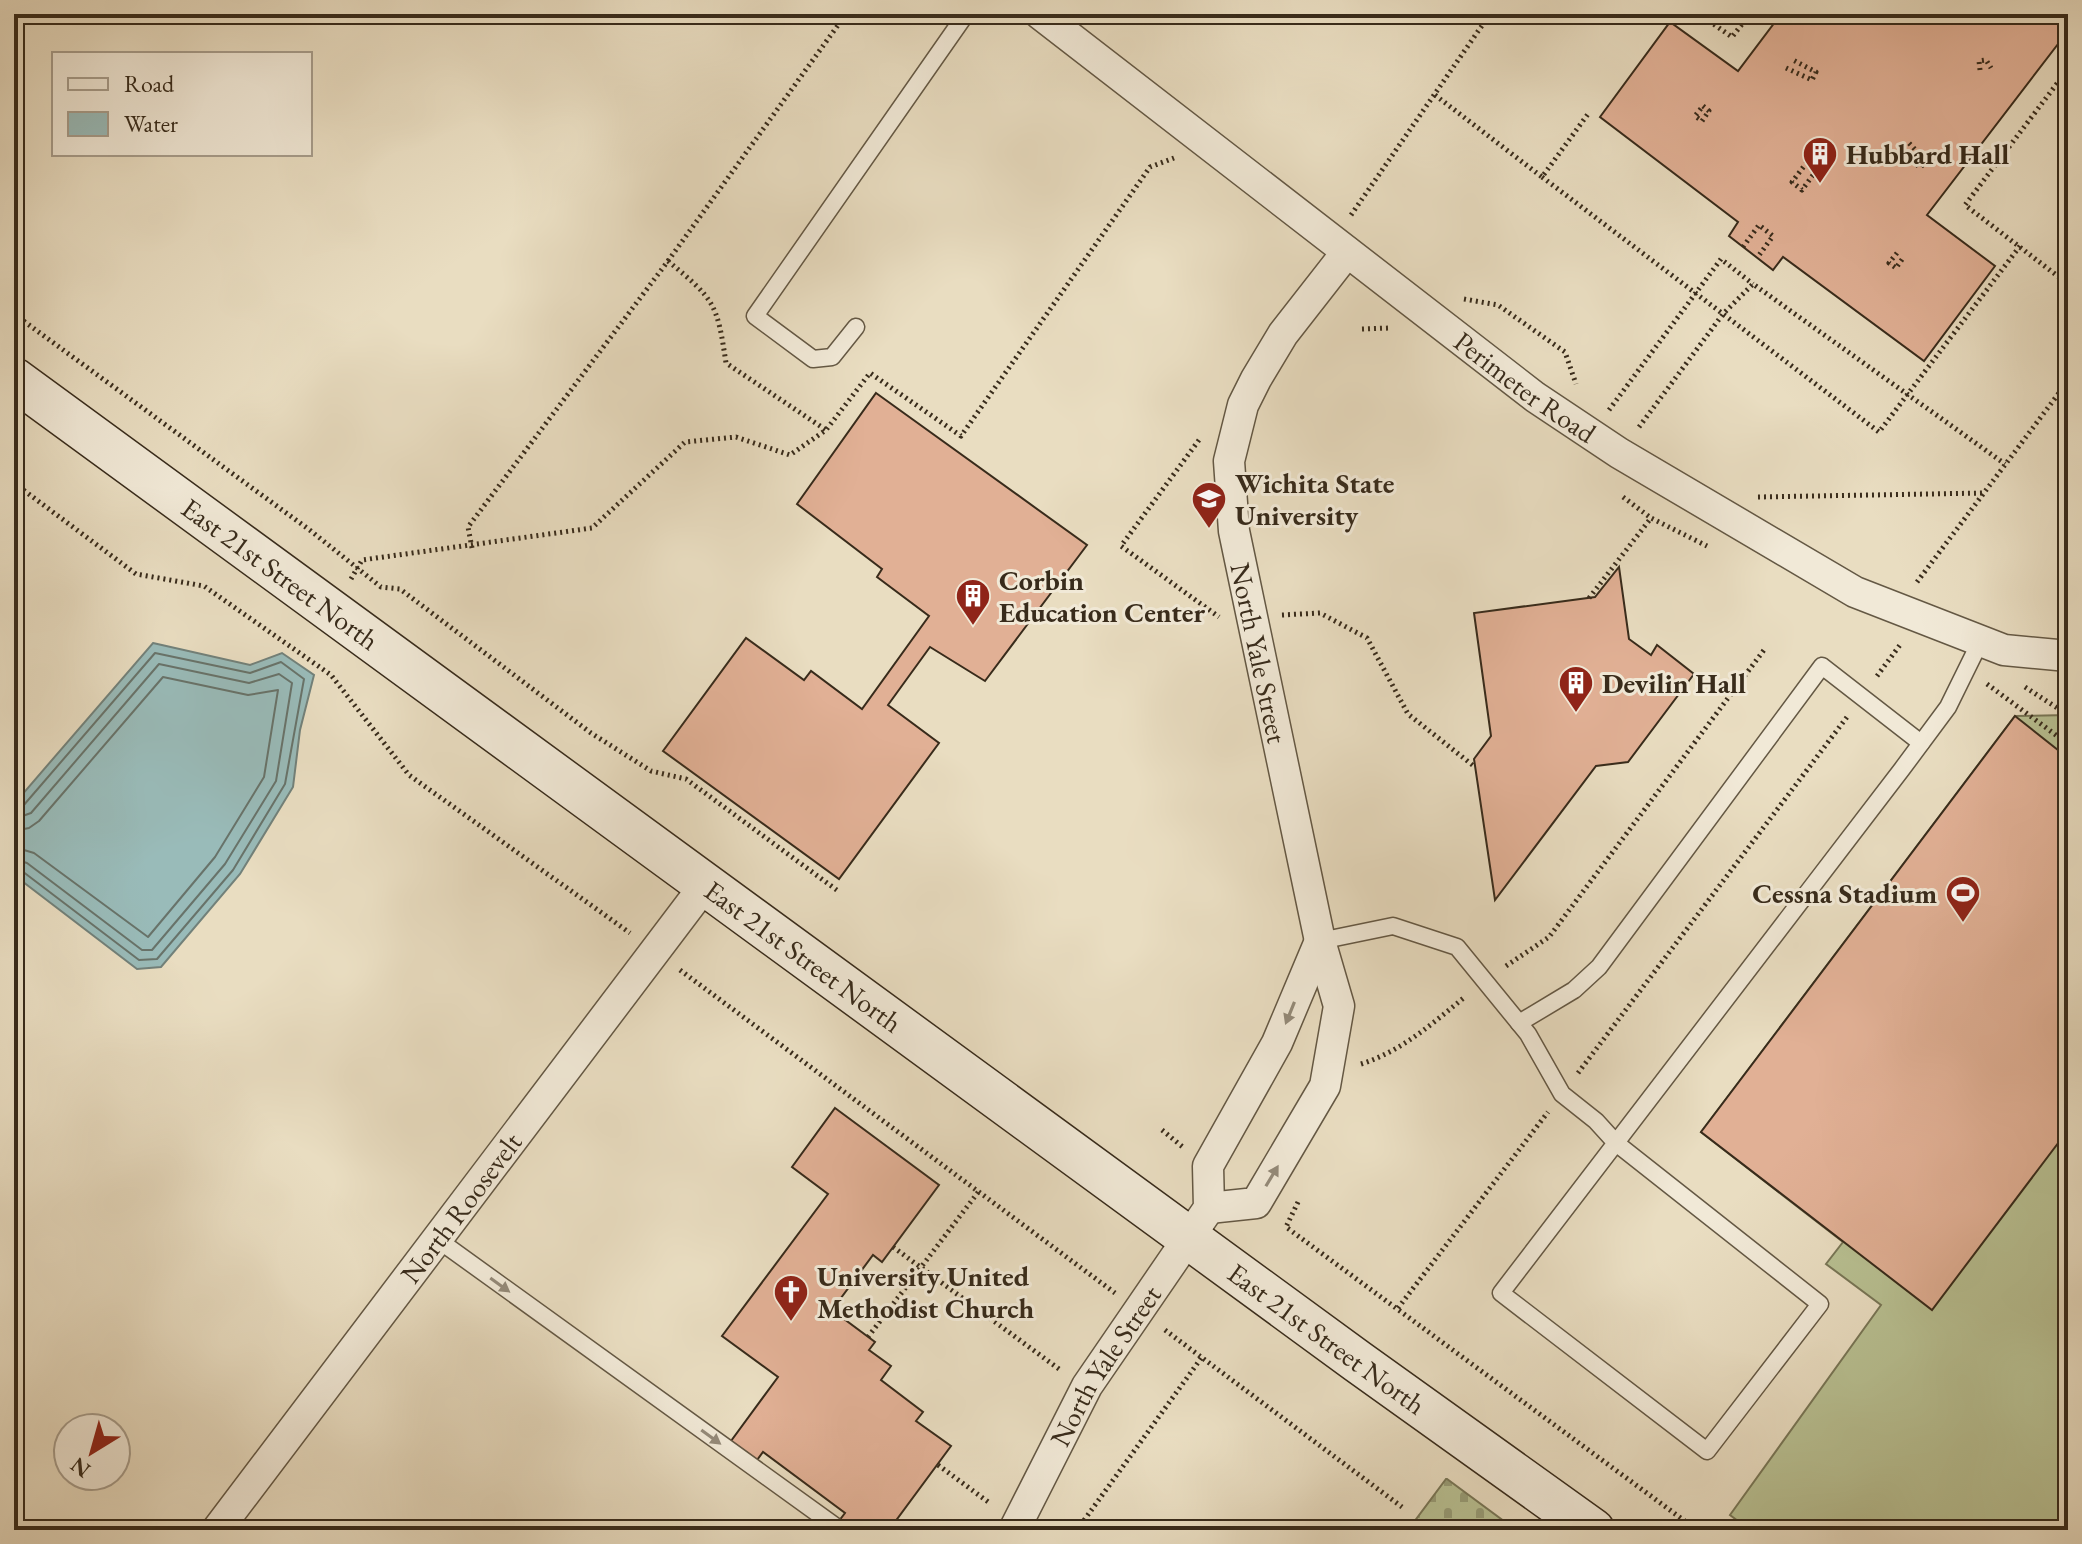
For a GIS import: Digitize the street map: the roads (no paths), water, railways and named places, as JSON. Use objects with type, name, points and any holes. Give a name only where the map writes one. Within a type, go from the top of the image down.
[{"type":"main road","name":"East 21st Street North","points":[[14,379],[705,885],[1198,1222],[1591,1529]]},
{"type":"street","name":"Perimeter Road","points":[[1040,14],[1535,397],[1619,453],[1855,592],[2004,650],[2068,656]]},
{"type":"street","name":"North Yale Street","points":[[1016,1526],[1087,1386],[1198,1222],[1256,1203],[1325,1086],[1339,1006],[1320,941],[1234,531],[1229,461],[1243,405],[1283,334],[1347,252]]},
{"type":"street","name":"North Roosevelt","points":[[217,1530],[705,885]]},
{"type":"street","points":[[1198,1222],[1208,1166],[1277,1043],[1320,941]]},
{"type":"lane","points":[[856,327],[832,357],[813,359],[755,316],[966,14]]},
{"type":"lane","points":[[1320,941],[1393,926],[1457,947],[1519,1023],[1562,1094],[1596,1121],[1616,1143],[1820,1304],[1707,1451],[1501,1293],[1616,1143],[1948,707],[1980,642]]},
{"type":"lane","points":[[1519,1023],[1574,990],[1599,967],[1822,666],[1921,743]]},
{"type":"lane","points":[[437,1239],[835,1526]]},
{"type":"water","points":[[153,643],[250,665],[282,653],[314,675],[300,730],[293,787],[240,874],[161,967],[137,969],[14,875],[14,804]]},
{"type":"place","name":"Hubbard Hall","points":[[1820,185]]},
{"type":"place","name":"Wichita State University","points":[[1209,530]]},
{"type":"place","name":"Corbin Education Center","points":[[973,627]]},
{"type":"place","name":"Devilin Hall","points":[[1576,714]]},
{"type":"place","name":"Cessna Stadium","points":[[1963,924]]},
{"type":"place","name":"University United Methodist Church","points":[[791,1323]]}]
